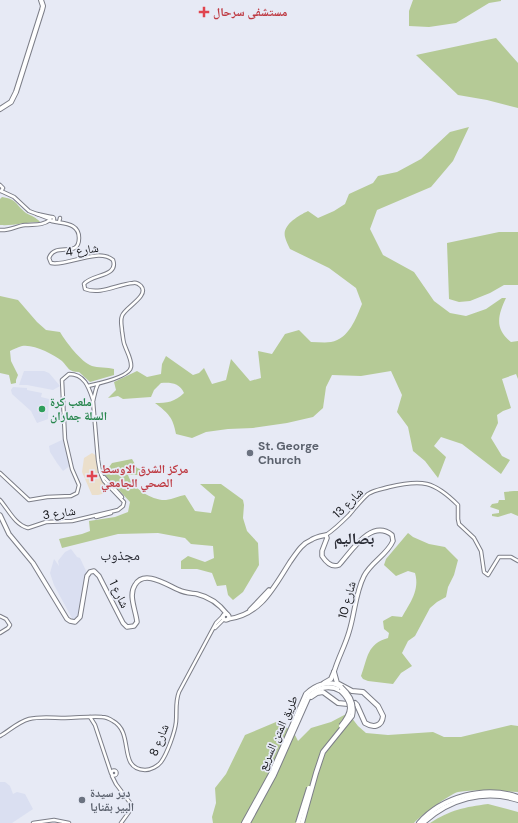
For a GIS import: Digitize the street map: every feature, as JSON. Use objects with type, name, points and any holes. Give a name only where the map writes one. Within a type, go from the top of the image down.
[{"type":"highway","points":[[0,109],[11,102],[16,92],[42,10],[43,6],[41,0]]},
{"type":"highway","points":[[324,684],[331,679],[334,672]]},
{"type":"highway","points":[[298,823],[320,751],[347,718],[350,712],[350,706],[347,698],[337,682],[334,672]]},
{"type":"highway","points":[[324,684],[352,691],[363,692],[378,706],[383,716],[380,724],[374,726],[364,723],[355,703]]},
{"type":"highway","name":"طريق المتن السريع","points":[[244,823],[271,774],[306,694],[315,686],[324,684]]},
{"type":"highway","points":[[302,823],[323,752],[352,716],[354,710],[351,700],[340,687]]},
{"type":"highway","name":"طريق المتن السريع","points":[[248,823],[274,775],[306,701],[313,692],[321,688],[340,687]]},
{"type":"highway","points":[[306,701],[317,693],[323,692],[338,702],[348,704]]},
{"type":"highway","points":[[419,823],[440,806],[465,796],[486,792],[518,796]]},
{"type":"highway","points":[[423,823],[440,810],[464,799],[489,795],[502,796],[518,800]]},
{"type":"main road","name":"شارع 1","points":[[0,516],[9,534],[33,563],[67,619],[70,621],[75,622],[80,618],[87,576],[92,571],[99,576],[122,623],[127,627],[134,626],[136,623],[132,591],[137,582],[150,578],[184,592],[201,595],[208,598],[218,604],[226,616]]},
{"type":"main road","name":"شارع 10","points":[[326,535],[327,538],[322,551],[322,556],[330,565],[336,567],[362,539],[370,533],[376,531],[387,531],[392,535],[393,541],[389,548],[373,564],[364,576],[355,601],[350,631],[334,672]]},
{"type":"main road","points":[[226,616],[239,614],[250,610],[276,584],[300,548],[311,540],[326,535]]},
{"type":"street","points":[[0,185],[3,188],[1,192],[14,197],[27,209],[36,214],[51,219],[47,223],[41,225],[25,225],[7,230],[0,230]]},
{"type":"street","name":"شارع 4","points":[[51,219],[73,226],[79,235],[78,246],[75,248],[53,252],[49,256],[51,263],[55,264],[84,257],[106,256],[113,260],[113,269],[106,274],[87,280],[84,284],[85,289],[103,290],[134,283],[139,284],[143,288],[143,293],[141,296],[122,314],[121,318],[124,344],[131,363],[130,370],[125,375],[98,383]]},
{"type":"street","points":[[0,473],[29,500],[47,496],[71,496],[77,493],[79,485],[72,470],[65,439],[62,381],[69,374],[80,376],[88,386],[93,401]]},
{"type":"street","points":[[88,386],[98,383]]},
{"type":"street","points":[[93,401],[98,383]]},
{"type":"street","name":"شارع 3","points":[[0,500],[15,519],[26,528],[46,522],[72,521],[114,512],[121,510],[125,506],[124,500],[100,472],[93,401]]},
{"type":"street","name":"شارع 13","points":[[326,535],[339,526],[368,494],[373,491],[404,484],[430,484],[444,492],[458,505],[459,524],[472,535],[481,551],[484,572],[486,574],[489,574],[499,557],[511,557],[518,561]]},
{"type":"street","points":[[0,616],[6,619],[10,625],[0,633]]},
{"type":"street","name":"شارع 8","points":[[0,736],[29,719],[90,717],[108,718],[121,727],[126,739],[128,756],[134,766],[146,770],[154,768],[161,762],[174,730],[176,723],[176,702],[179,692],[217,622],[226,616]]},
{"type":"street","points":[[90,717],[95,725],[114,780],[131,804],[129,812],[121,823]]},
{"type":"street","points":[[95,725],[96,717]]},
{"type":"street","points":[[33,823],[54,820],[69,823]]},
{"type":"shaded area","points":[[24,371],[44,371],[49,373],[60,386],[53,390],[19,385]]},
{"type":"shaded area","points":[[13,387],[27,388],[27,390],[42,393],[41,397],[49,399],[48,419],[37,423],[31,411],[12,394],[11,390]]},
{"type":"shaded area","points":[[64,439],[71,465],[63,471],[50,452],[49,446]]},
{"type":"shaded area","name":"مركز الشرق الاوسط الصحي الجامعي","points":[[92,453],[97,456],[101,479],[108,489],[102,494],[98,495],[92,495],[82,472],[84,458]]},
{"type":"shaded area","points":[[71,549],[77,557],[80,558],[87,573],[79,612],[76,619],[73,620],[54,585],[50,573],[54,559],[59,566],[58,561],[65,552]]},
{"type":"shaded area","points":[[0,782],[5,782],[10,786],[13,794],[17,792],[25,794],[33,809],[12,823],[0,823]]},
{"type":"green space","points":[[413,0],[501,1],[489,3],[456,23],[429,27],[409,26],[409,11]]},
{"type":"green space","points":[[496,38],[518,63],[518,108],[487,100],[458,95],[416,55]]},
{"type":"green space","points":[[469,127],[453,161],[431,187],[377,210],[370,229],[383,255],[414,272],[434,301],[450,313],[466,316],[486,309],[502,298],[506,298],[501,310],[499,322],[502,332],[511,342],[518,341],[518,379],[516,374],[502,379],[511,408],[497,415],[498,423],[491,438],[502,456],[510,460],[501,474],[462,444],[441,437],[434,446],[446,457],[438,478],[425,461],[413,451],[408,427],[397,412],[402,395],[391,371],[361,376],[332,375],[326,387],[323,408],[313,417],[287,423],[253,428],[206,432],[192,438],[176,434],[169,416],[155,403],[171,401],[181,396],[184,393],[177,385],[171,383],[161,383],[154,390],[151,397],[123,399],[118,396],[108,398],[116,390],[114,382],[137,371],[147,377],[161,374],[162,364],[166,356],[193,375],[199,373],[204,368],[212,384],[226,380],[231,359],[250,381],[261,378],[258,351],[272,354],[285,334],[299,330],[311,342],[331,342],[343,337],[351,327],[362,304],[356,288],[329,268],[290,249],[285,237],[288,225],[308,211],[318,218],[334,211],[345,204],[349,194],[373,183],[378,176],[397,172],[421,159],[450,132]]},
{"type":"green space","points":[[2,197],[11,199],[26,213],[40,222],[0,225],[0,199]]},
{"type":"green space","points":[[499,232],[518,232],[518,285],[504,285],[490,293],[470,301],[459,302],[449,299],[447,243]]},
{"type":"green space","points":[[0,296],[18,300],[46,330],[60,332],[70,346],[88,364],[94,367],[114,369],[114,375],[90,382],[79,372],[69,369],[54,355],[38,348],[22,346],[10,351],[11,361],[18,375],[16,383],[11,384],[9,375],[0,373]]},
{"type":"green space","points":[[132,459],[137,468],[149,472],[143,475],[128,475],[130,480],[138,489],[149,496],[166,500],[185,495],[195,511],[211,513],[215,497],[200,484],[221,484],[243,500],[243,518],[247,531],[258,543],[259,565],[243,592],[233,600],[228,595],[226,585],[217,586],[212,573],[197,569],[181,569],[181,561],[188,556],[205,562],[214,558],[213,546],[191,544],[185,538],[158,533],[118,534],[62,548],[59,539],[90,531],[89,521],[115,517],[128,512],[130,502],[104,474],[112,463]]},
{"type":"green space","points":[[518,491],[518,516],[511,513],[498,517],[492,516],[492,514],[499,513],[499,510],[490,507],[492,504],[498,503],[499,500],[505,500],[504,492]]},
{"type":"green space","points":[[408,533],[413,537],[429,544],[445,547],[458,560],[454,575],[448,587],[446,597],[430,608],[415,636],[408,641],[402,653],[412,666],[401,673],[393,684],[368,681],[363,679],[361,676],[369,652],[376,644],[388,638],[389,633],[384,629],[383,621],[392,616],[402,617],[415,591],[415,573],[408,571],[396,576],[384,565],[386,559]]},
{"type":"green space","points":[[348,713],[358,726],[366,733],[388,735],[433,732],[444,737],[461,737],[511,725],[518,726],[518,792],[480,790],[458,792],[422,815],[414,823],[213,823],[212,817],[216,803],[215,788],[226,774],[245,735],[276,722],[293,731],[298,741],[311,728],[331,722]]},
{"type":"green space","points":[[488,804],[518,812],[518,823],[430,823],[444,815],[458,810]]},
{"type":"place","name":"مستشفى سرحال","points":[[204,12]]},
{"type":"place","name":"ملعب كرة السلة جماران","points":[[42,409]]},
{"type":"place","name":"St. George Church","points":[[250,453]]},
{"type":"place","name":"مركز الشرق الاوسط الصحي الجامعي","points":[[92,476]]},
{"type":"place","name":"دير سيدة البير بقنايا","points":[[82,800]]},
{"type":"district","name":"بصاليم","points":[[354,538]]},
{"type":"district","name":"مجذوب","points":[[120,555]]}]
